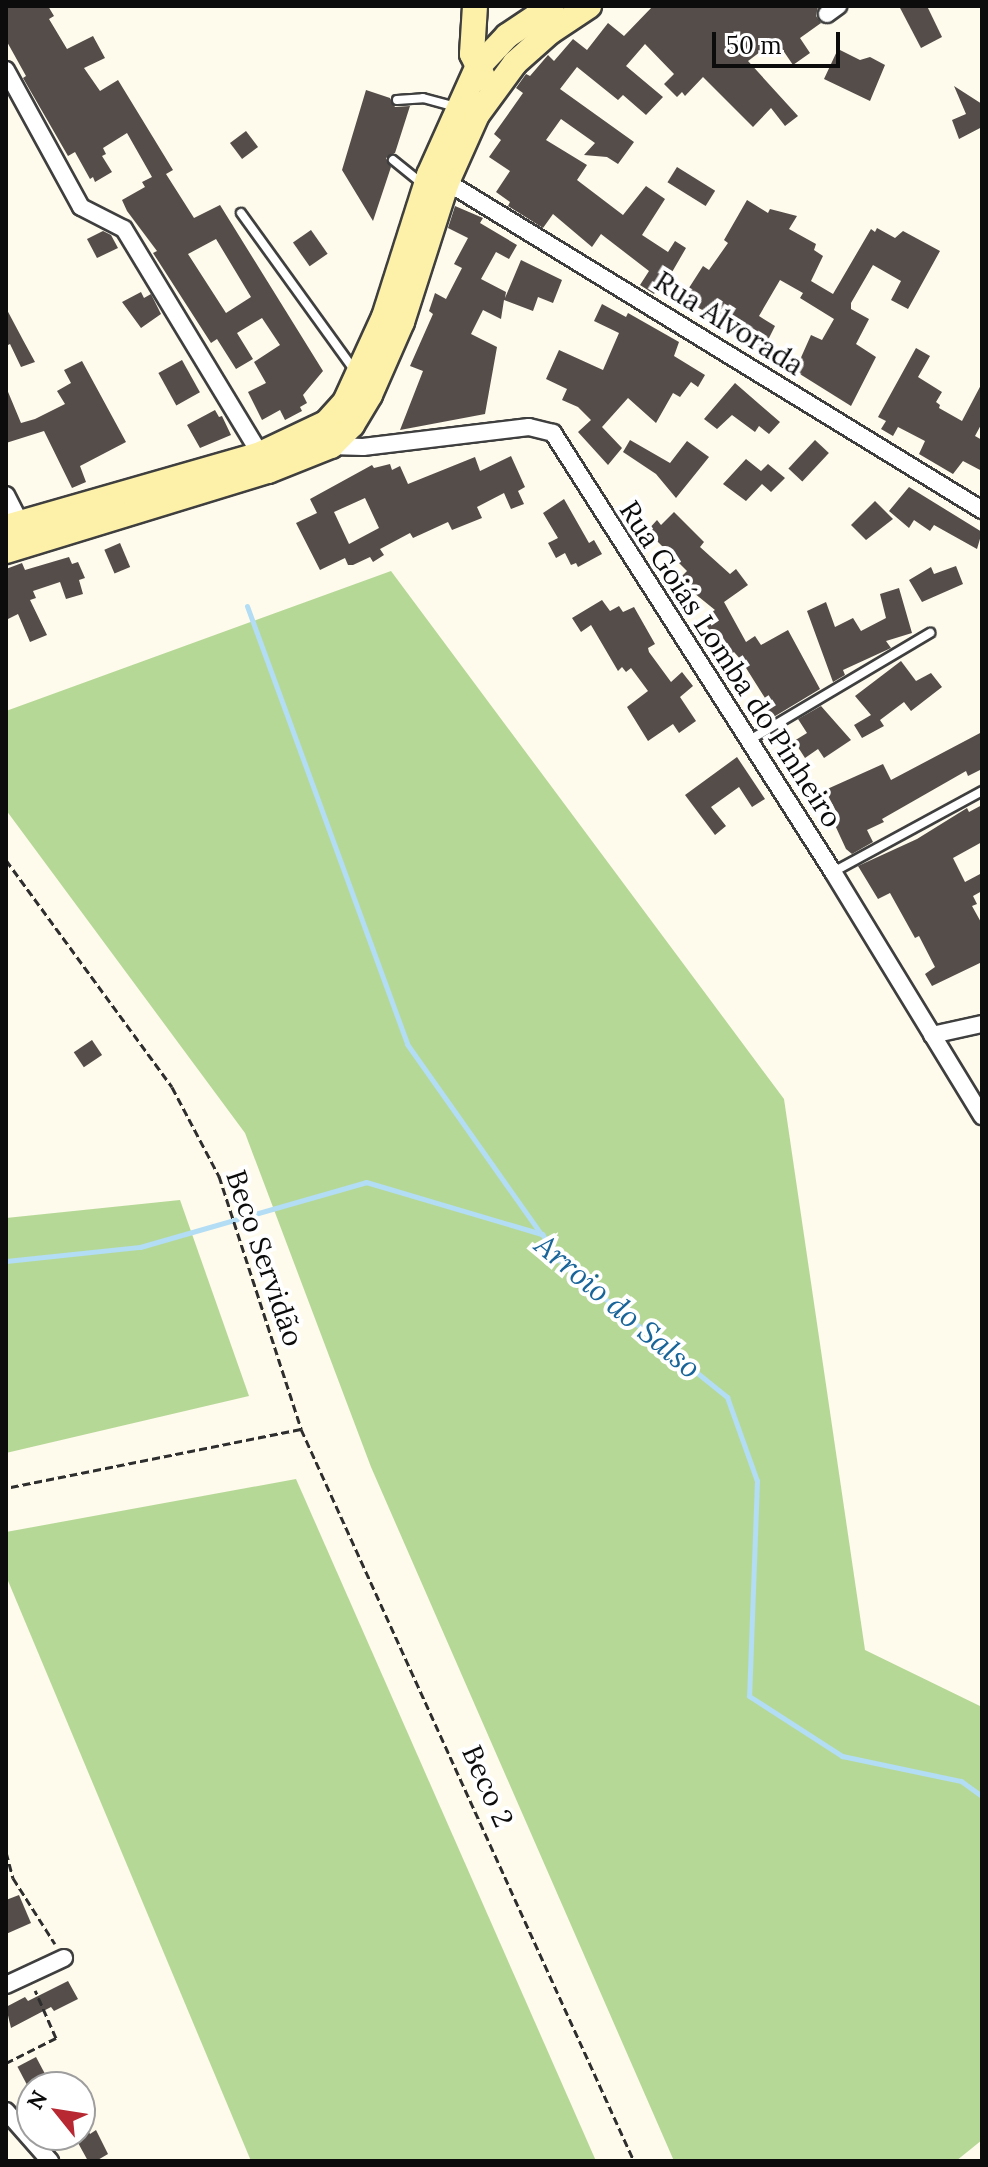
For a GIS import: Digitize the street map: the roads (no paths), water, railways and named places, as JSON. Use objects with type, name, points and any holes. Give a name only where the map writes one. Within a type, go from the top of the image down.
[{"type":"main road","points":[[6,551],[268,471],[331,446],[352,425],[402,322],[457,107],[477,68],[507,36],[552,6]]},
{"type":"main road","points":[[13,524],[260,454],[326,423],[345,402],[384,317],[436,184],[477,115],[515,63],[550,32],[589,6]]},
{"type":"main road","points":[[474,9],[507,36]]},
{"type":"main road","points":[[474,9],[471,43],[477,68],[493,90]]},
{"type":"street","points":[[6,70],[81,207],[124,229],[260,454]]},
{"type":"street","name":"Rua Alvorada","points":[[436,184],[982,510]]},
{"type":"street","name":"Rua Goiás Lomba do Pinheiro","points":[[331,446],[363,447],[529,427],[553,433],[833,872],[982,1116]]},
{"type":"street","points":[[6,495],[13,524]]},
{"type":"street","points":[[932,1035],[959,1026],[982,1024]]},
{"type":"street","points":[[6,1985],[64,1958]]},
{"type":"street","points":[[6,2111],[50,2161]]},
{"type":"lane","points":[[397,100],[423,98],[457,107]]},
{"type":"lane","points":[[393,160],[436,184]]},
{"type":"lane","points":[[241,213],[358,375]]},
{"type":"lane","points":[[748,741],[930,633]]},
{"type":"lane","points":[[833,872],[982,791]]},
{"type":"waterway","points":[[247,606],[407,1044],[541,1234]]},
{"type":"waterway","name":"Arroio do Salso","points":[[6,1261],[140,1247],[366,1182],[542,1234],[563,1265],[727,1397],[757,1481],[749,1696],[842,1756],[961,1781],[982,1796]]}]
